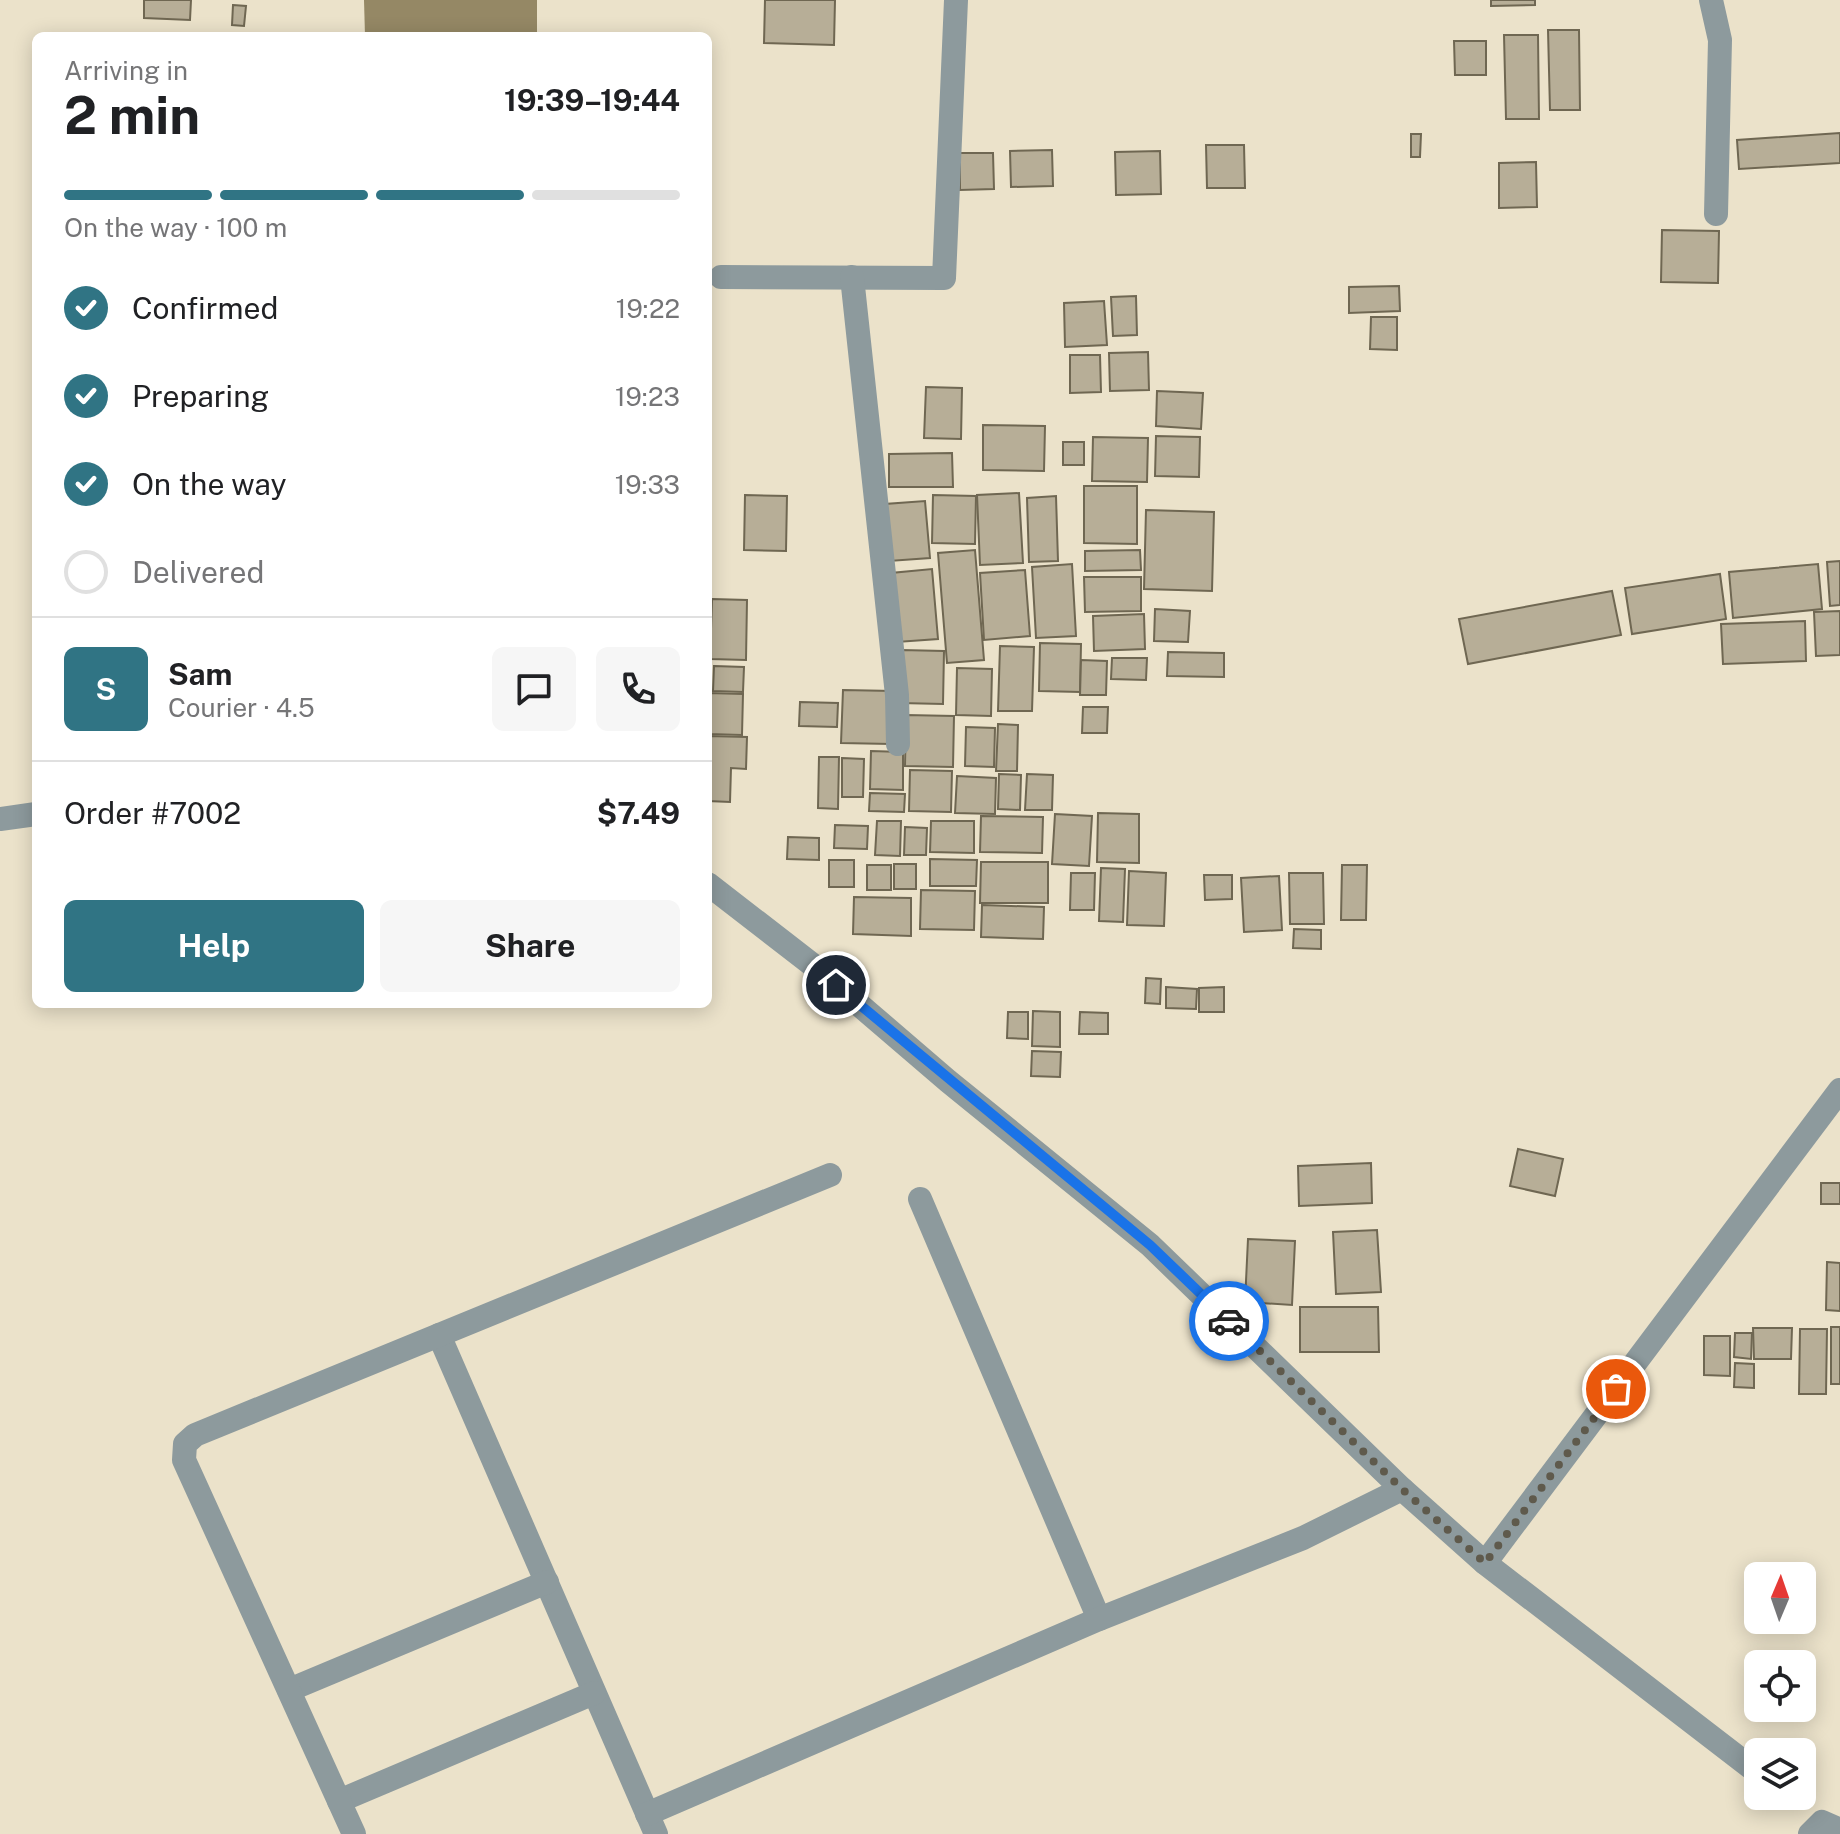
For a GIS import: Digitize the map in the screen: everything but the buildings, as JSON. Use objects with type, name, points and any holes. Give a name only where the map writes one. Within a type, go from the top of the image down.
[{"type":"street","points":[[721,277],[944,278],[956,0]]},
{"type":"street","points":[[1711,0],[1720,40],[1716,214]]},
{"type":"street","points":[[852,277],[897,695],[898,744]]},
{"type":"street","points":[[0,819],[32,815]]},
{"type":"street","points":[[712,887],[814,966],[948,1081],[1150,1245],[1402,1489],[1485,1563],[1744,1762]]},
{"type":"street","points":[[1485,1563],[1840,1090]]},
{"type":"street","points":[[354,1834],[184,1460],[185,1444],[195,1435],[830,1175]]},
{"type":"street","points":[[920,1199],[1099,1619]]},
{"type":"street","points":[[439,1335],[651,1824],[1099,1619],[1303,1538],[1402,1489]]},
{"type":"street","points":[[289,1690],[547,1582]]},
{"type":"street","points":[[339,1801],[594,1693]]},
{"type":"street","points":[[1810,1834],[1822,1822],[1840,1830]]},
{"type":"shaded area","points":[[364,0],[537,0],[537,32],[365,32]]},
{"type":"way so far","points":[[1229,1321],[1402,1489],[1485,1563],[1616,1389]]},
{"type":"route","points":[[836,985],[1150,1245],[1229,1321]]}]
